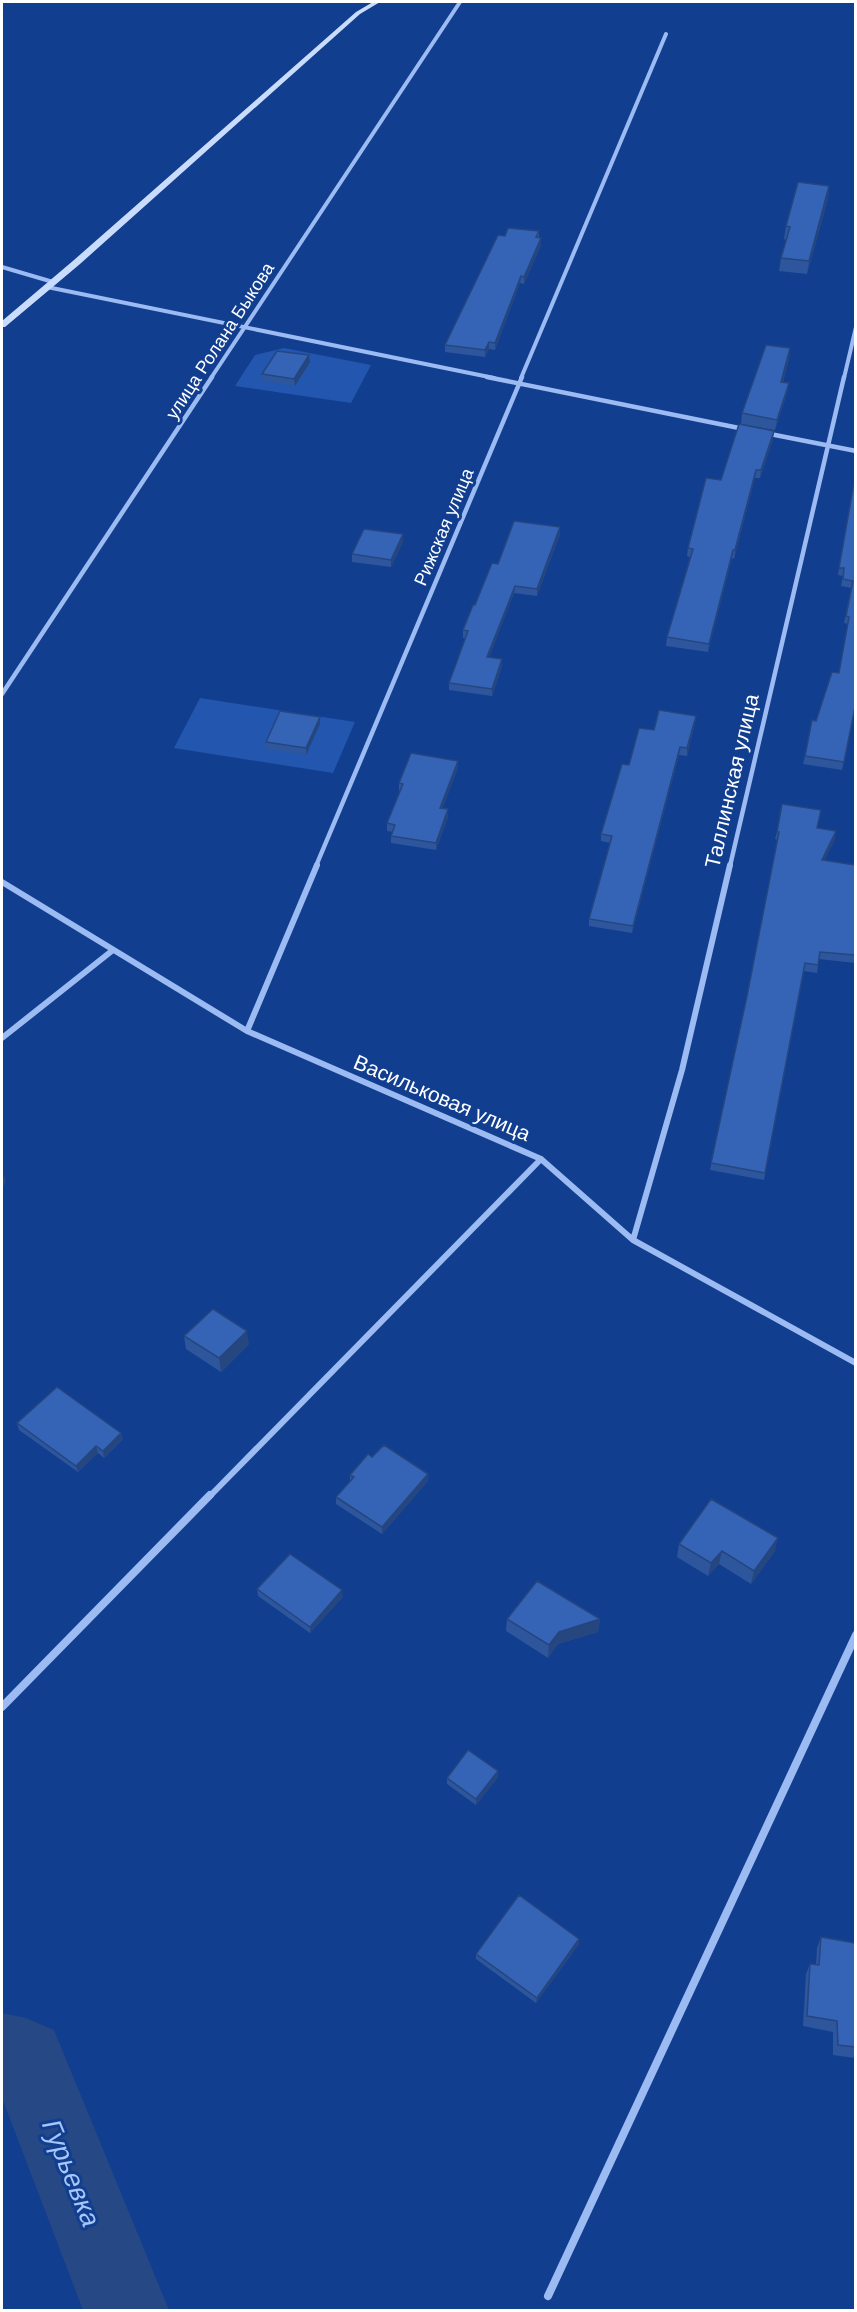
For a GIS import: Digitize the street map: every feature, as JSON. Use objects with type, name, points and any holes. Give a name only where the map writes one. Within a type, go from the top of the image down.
[{"type":"street","points":[[2,325],[358,13],[377,2]]},
{"type":"street","name":"улица Ролана Быкова","points":[[2,694],[460,2]]},
{"type":"street","name":"Рижская улица","points":[[247,1031],[666,34]]},
{"type":"street","points":[[2,267],[50,284],[244,327],[748,429]]},
{"type":"street","name":"Таллинская улица","points":[[633,1240],[682,1071],[855,327]]},
{"type":"street","points":[[759,432],[855,451]]},
{"type":"street","name":"Васильковая улица","points":[[2,882],[247,1031],[542,1159],[633,1240],[855,1362]]},
{"type":"street","points":[[2,1038],[113,950]]},
{"type":"street","points":[[2,1707],[542,1159]]},
{"type":"street","points":[[548,2296],[855,1635]]},
{"type":"shaded area","points":[[284,348],[371,365],[351,403],[235,386],[255,355]]},
{"type":"shaded area","points":[[200,698],[355,722],[333,773],[174,748]]},
{"type":"building","points":[[798,182],[829,186],[809,261],[781,258],[790,227],[786,226]]},
{"type":"building","points":[[508,228],[539,231],[536,237],[541,238],[524,277],[521,276],[495,343],[489,342],[485,350],[445,345],[498,235],[505,236]]},
{"type":"building","points":[[766,345],[790,348],[781,382],[789,383],[777,420],[742,413]]},
{"type":"building","points":[[277,351],[309,355],[294,379],[262,374]]},
{"type":"building","points":[[739,424],[774,431],[761,470],[756,470],[709,644],[667,637],[693,549],[688,548],[706,478],[721,480]]},
{"type":"building","points":[[854,483],[855,707],[844,762],[805,756],[812,720],[816,721],[832,672],[839,673],[853,581],[843,579],[844,568],[839,568]]},
{"type":"building","points":[[514,521],[560,527],[537,589],[515,586],[487,657],[502,659],[492,689],[449,683],[468,631],[463,630],[473,605],[475,605],[492,563],[498,564]]},
{"type":"building","points":[[364,529],[403,534],[391,560],[352,554]]},
{"type":"building","points":[[659,710],[696,716],[687,748],[680,747],[633,926],[589,919],[612,836],[601,834],[622,764],[629,765],[639,728],[654,730]]},
{"type":"building","points":[[280,711],[320,717],[306,748],[266,742]]},
{"type":"building","points":[[411,753],[458,761],[440,808],[448,809],[436,843],[391,836],[395,825],[387,823],[403,784],[399,783]]},
{"type":"building","points":[[782,804],[821,810],[817,828],[836,831],[822,860],[855,865],[855,955],[820,952],[818,965],[805,963],[765,1173],[711,1163],[747,996],[779,832],[777,832]]},
{"type":"building","points":[[213,1309],[247,1331],[219,1358],[184,1336]]},
{"type":"building","points":[[57,1387],[121,1433],[103,1451],[96,1446],[76,1466],[17,1423]]},
{"type":"building","points":[[384,1445],[428,1474],[382,1527],[336,1497],[354,1477],[350,1475],[368,1454],[372,1457]]},
{"type":"building","points":[[711,1499],[778,1538],[754,1571],[722,1551],[711,1563],[679,1544]]},
{"type":"building","points":[[290,1554],[342,1590],[310,1627],[257,1589]]},
{"type":"building","points":[[537,1581],[600,1619],[559,1632],[549,1645],[507,1619]]},
{"type":"building","points":[[468,1750],[498,1771],[476,1799],[447,1778]]},
{"type":"building","points":[[519,1895],[579,1939],[537,1998],[476,1954]]},
{"type":"building","points":[[821,1937],[855,1943],[855,2047],[838,2045],[837,2021],[807,2016],[810,1964],[819,1965]]},
{"type":"waterway","name":"Гурьевка","points":[[2,2053],[26,2058],[126,2310]]}]
